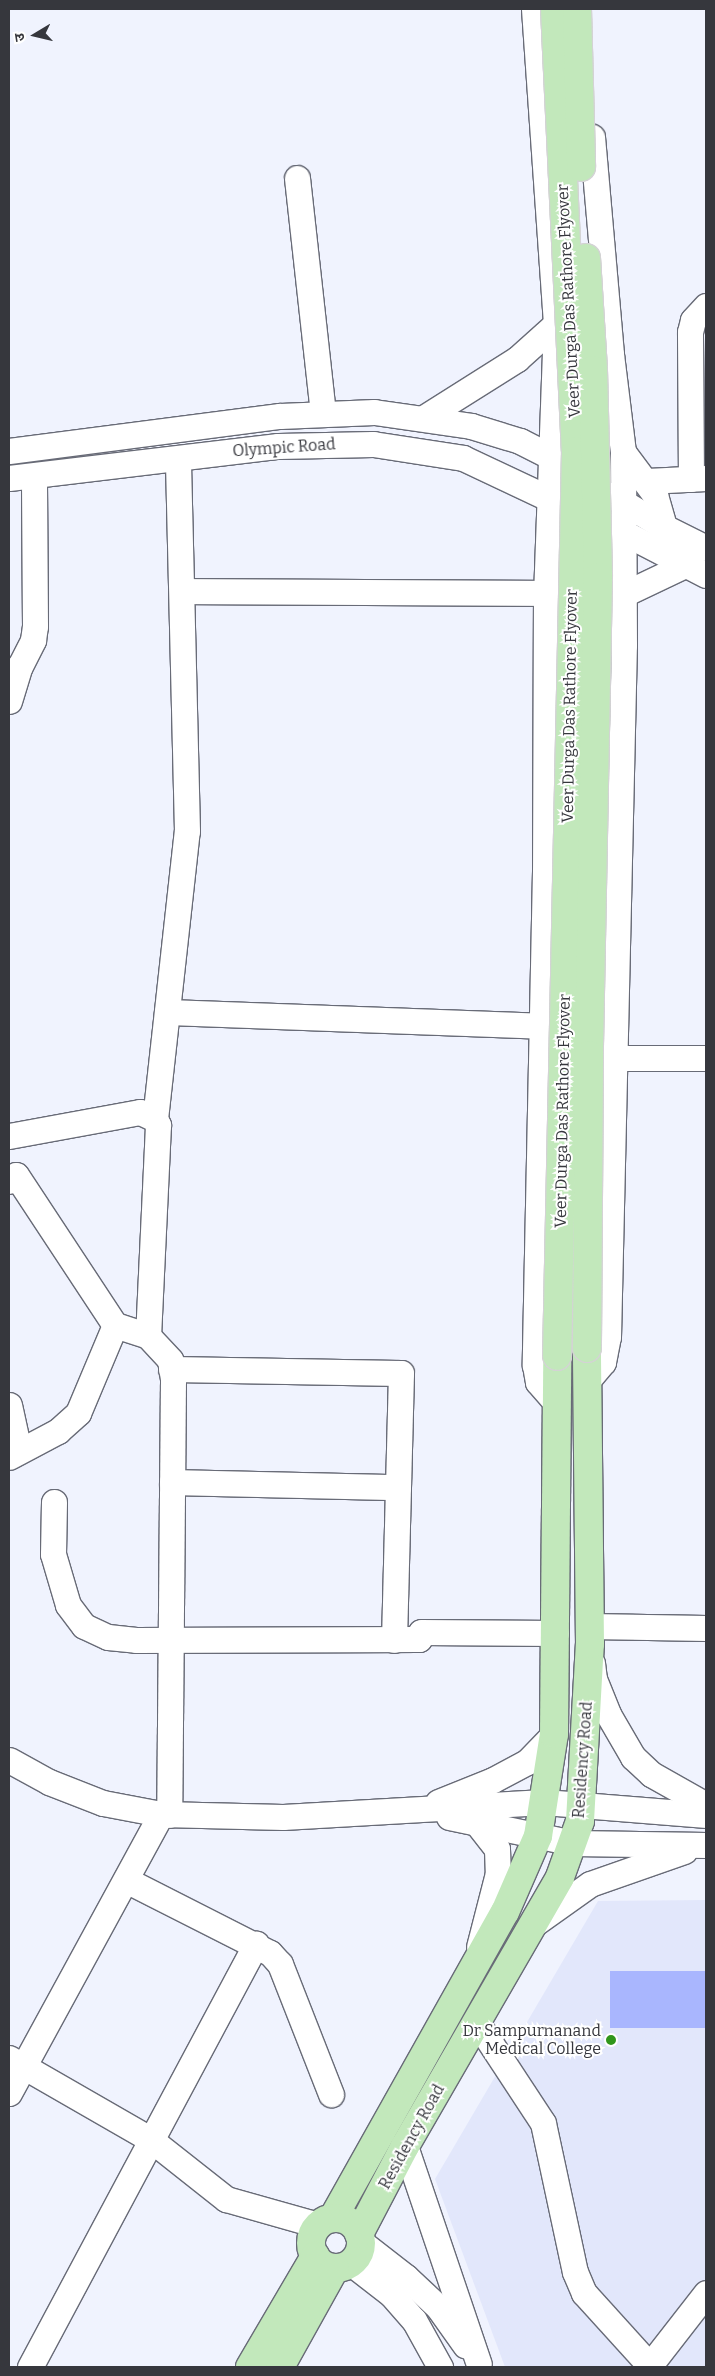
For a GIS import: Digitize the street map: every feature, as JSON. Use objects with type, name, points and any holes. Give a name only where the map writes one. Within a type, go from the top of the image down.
[{"type":"main road","name":"Veer Durga Das Rathore Flyover","points":[[555,9],[576,435],[557,1404]]},
{"type":"main road","name":"Veer Durga Das Rathore Flyover","points":[[577,9],[582,201],[593,370],[598,577],[588,1055],[587,1381]]},
{"type":"main road","name":"Residency Road","points":[[280,2367],[405,2146],[478,2024],[530,1927],[560,1877],[572,1843],[582,1804],[589,1635],[587,1381]]},
{"type":"main road","name":"Residency Road","points":[[344,2253],[311,2240],[326,2222],[473,1969],[505,1912],[538,1836],[554,1734],[557,1404]]},
{"type":"main road","points":[[326,2222],[349,2222],[344,2253]]},
{"type":"main road","name":"Residency Road","points":[[250,2367],[344,2253]]},
{"type":"street","points":[[534,9],[556,324],[546,594],[542,1026],[535,1366],[538,1382],[557,1404]]},
{"type":"street","points":[[587,9],[592,161],[623,452],[623,733],[608,1337],[603,1362],[587,1381]]},
{"type":"street","points":[[297,178],[323,414]]},
{"type":"street","points":[[647,481],[698,478],[690,332],[693,320],[706,306]]},
{"type":"street","points":[[425,417],[517,359],[556,324],[609,330]]},
{"type":"street","name":"Olympic Road","points":[[9,451],[323,414],[374,412],[425,417],[512,438],[552,456],[622,502],[664,527],[706,548]]},
{"type":"street","name":"Olympic Road","points":[[9,478],[178,460],[278,446],[373,444],[463,458],[550,500],[622,530],[684,566],[706,575]]},
{"type":"street","points":[[623,452],[647,481],[659,507],[664,527]]},
{"type":"street","points":[[148,1336],[158,1125],[155,1119],[187,831],[183,591],[178,460]]},
{"type":"street","points":[[9,701],[20,666],[33,640],[36,626],[34,476]]},
{"type":"street","points":[[622,595],[684,566]]},
{"type":"street","points":[[183,591],[546,594]]},
{"type":"street","points":[[167,1012],[542,1026]]},
{"type":"street","points":[[615,1058],[706,1058]]},
{"type":"street","points":[[9,1136],[140,1112],[155,1119]]},
{"type":"street","points":[[9,1151],[12,1178],[115,1325],[148,1336],[170,1360],[172,1482],[171,1639],[165,1814],[16,2062],[9,2093]]},
{"type":"street","points":[[9,1405],[14,1454],[58,1431],[78,1413],[115,1325]]},
{"type":"street","points":[[171,1369],[401,1373],[394,1640]]},
{"type":"street","points":[[172,1482],[398,1487]]},
{"type":"street","points":[[54,1502],[53,1554],[60,1583],[76,1617],[84,1626],[108,1637],[394,1640],[420,1639],[420,1632],[556,1633]]},
{"type":"street","points":[[706,1628],[589,1635],[594,1679],[608,1714],[633,1757],[651,1774],[706,1805]]},
{"type":"street","points":[[417,1810],[493,1780],[527,1762],[554,1734]]},
{"type":"street","points":[[9,1761],[49,1782],[104,1803],[165,1814],[283,1817],[544,1802],[706,1815]]},
{"type":"street","points":[[417,1810],[572,1843],[706,1845]]},
{"type":"street","points":[[473,1969],[498,1873],[497,1850],[476,1822]]},
{"type":"street","points":[[530,1927],[590,1884],[706,1845]]},
{"type":"street","points":[[126,1880],[256,1944],[280,1964],[331,2094]]},
{"type":"street","points":[[30,2367],[150,2139],[256,1944]]},
{"type":"street","points":[[478,2024],[544,2123],[575,2272],[584,2293],[651,2366],[706,2293]]},
{"type":"street","points":[[16,2062],[150,2139],[226,2200],[326,2222]]},
{"type":"street","points":[[405,2146],[479,2366]]},
{"type":"street","points":[[344,2253],[406,2277],[438,2307],[479,2366]]},
{"type":"street","points":[[344,2253],[390,2294],[414,2320],[440,2367]]},
{"type":"shaded area","name":"Dr Sampurnanand Medical College","points":[[706,1900],[706,2367],[505,2367],[435,2179],[598,1901]]},
{"type":"water","points":[[610,1971],[706,1971],[706,2028],[610,2028]]},
{"type":"place","name":"Dr Sampurnanand Medical College","points":[[611,2040]]}]
